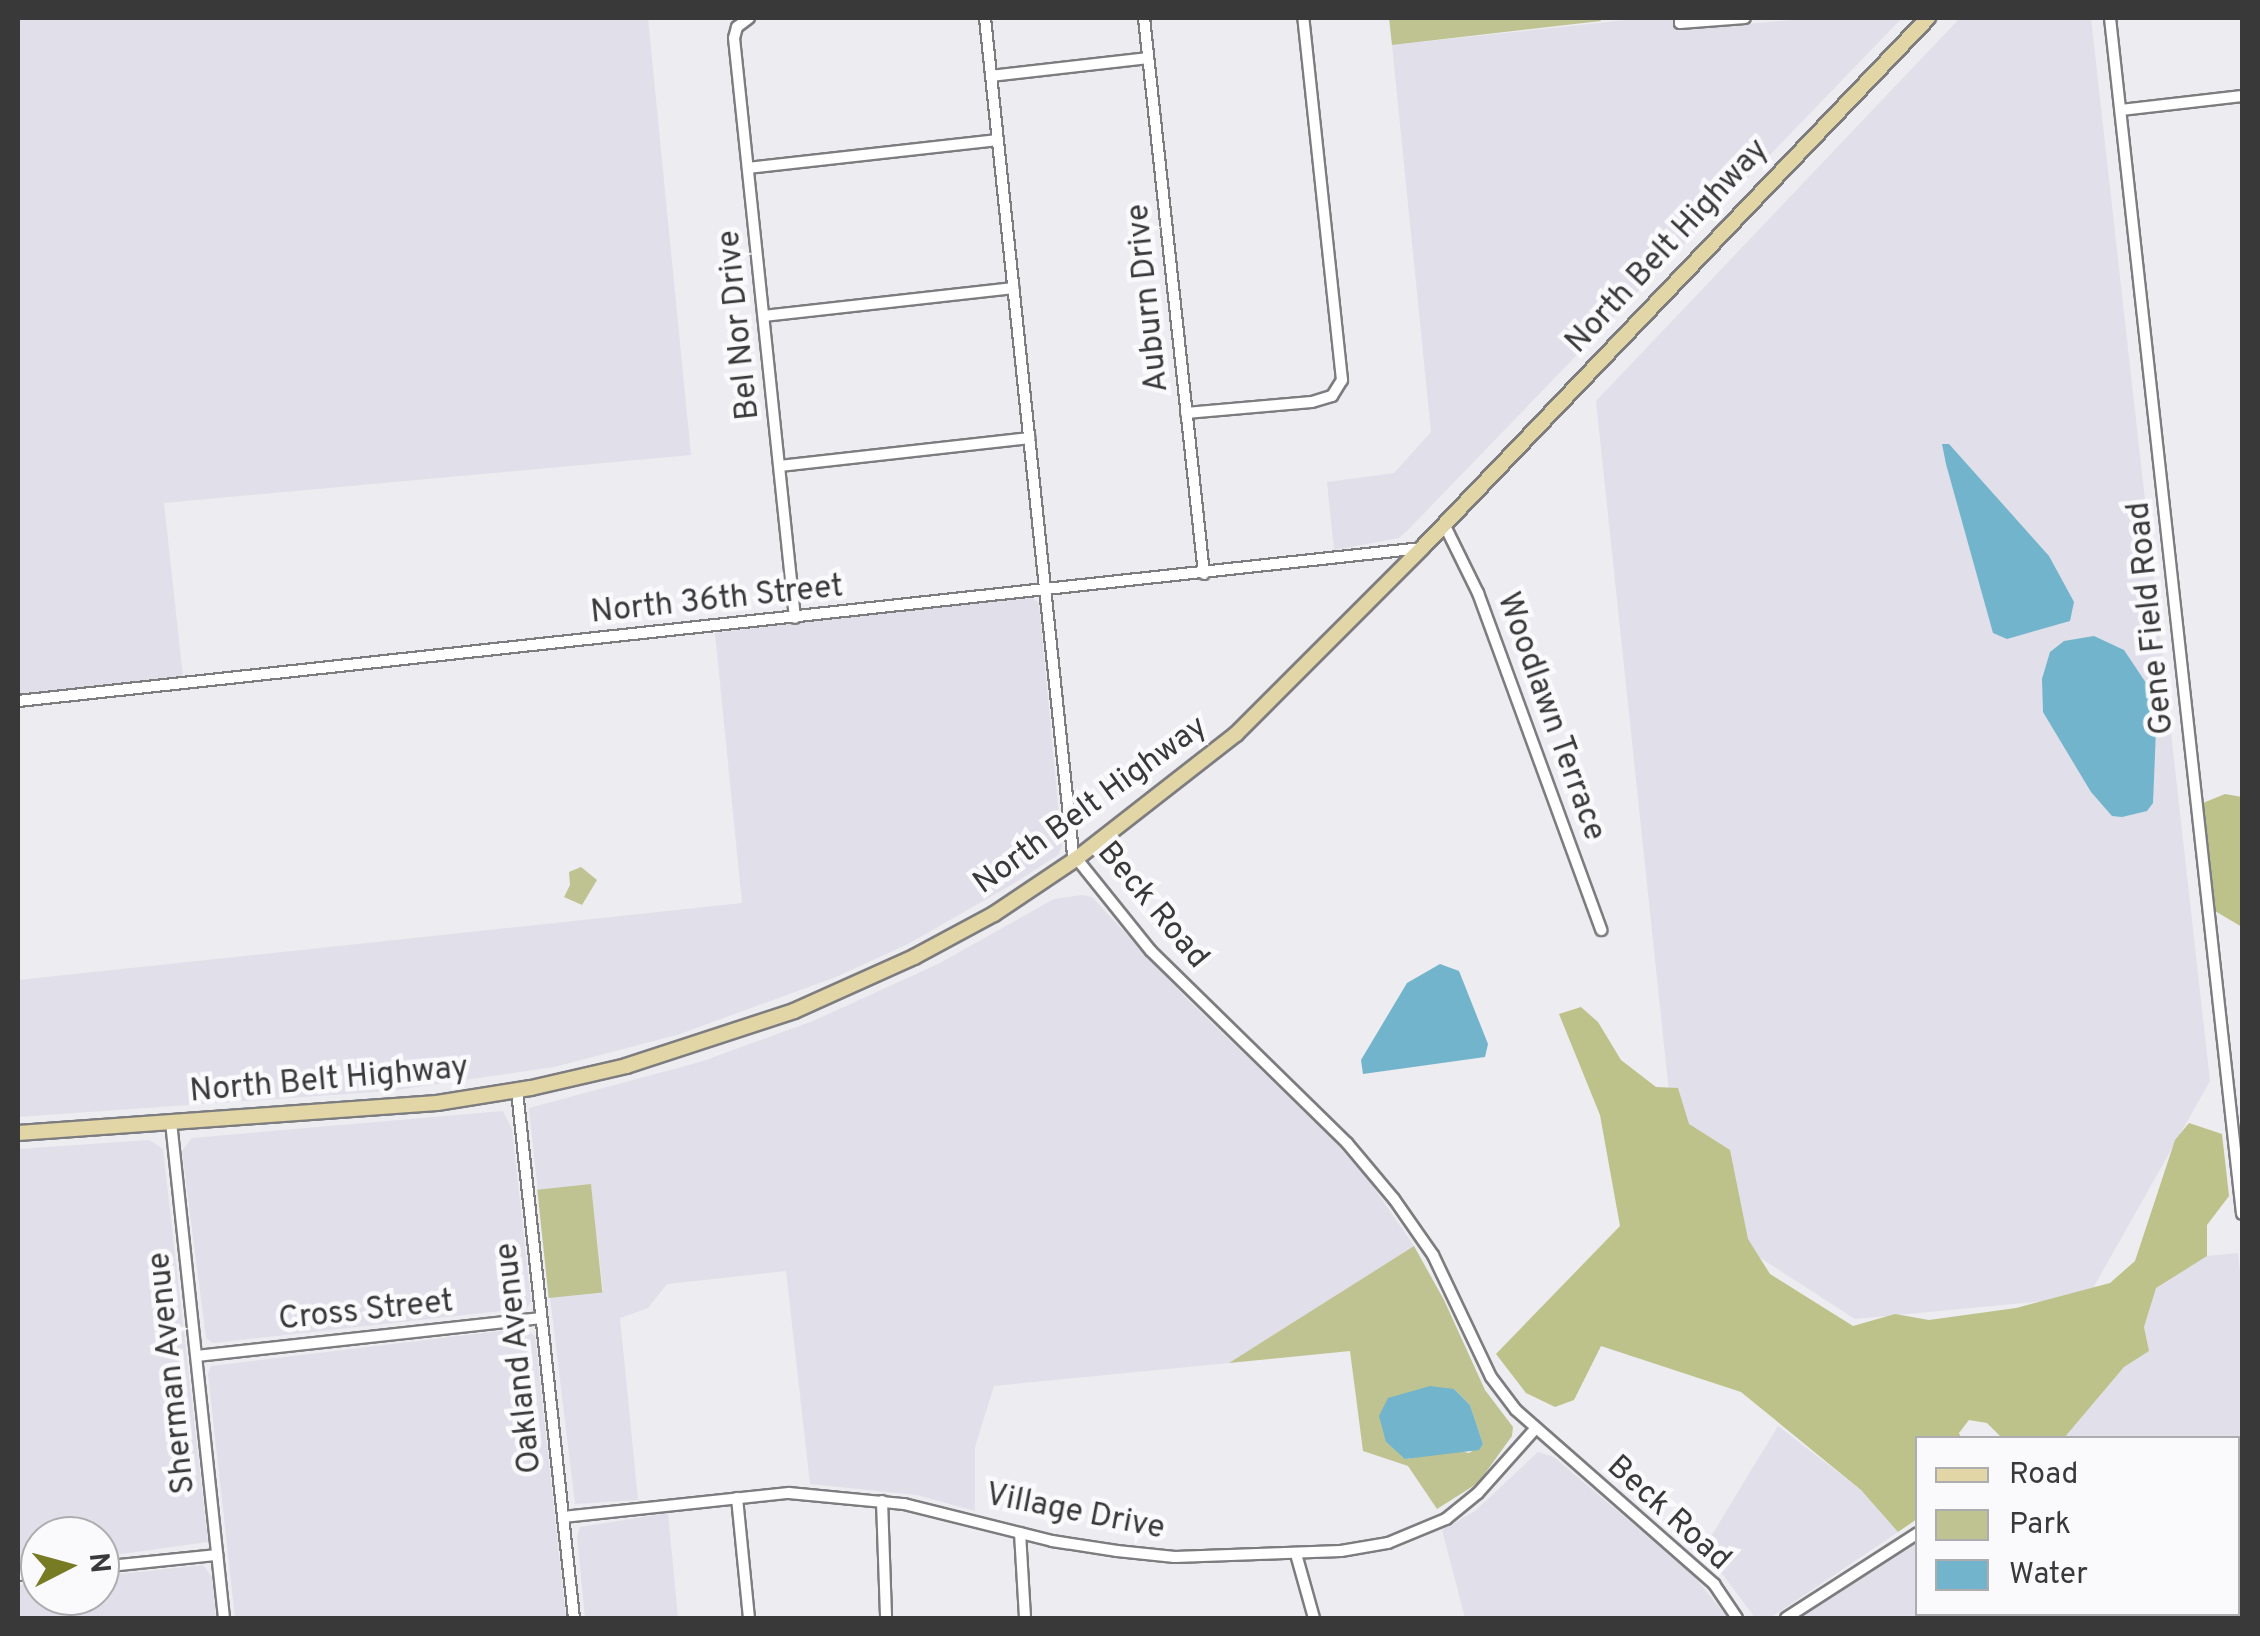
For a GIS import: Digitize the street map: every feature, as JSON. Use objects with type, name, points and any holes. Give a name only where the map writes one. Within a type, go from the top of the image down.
[{"type":"main road","name":"North Belt Highway","points":[[18,1133],[437,1103],[516,1091],[716,1040],[816,1002],[941,943],[1076,859],[1236,734],[1422,548],[1928,18]]},
{"type":"street","name":"Bel Nor Drive","points":[[749,18],[737,27],[734,38],[796,618]]},
{"type":"street","name":"Beck Road","points":[[985,18],[1076,859],[1151,951],[1347,1143],[1394,1199],[1433,1254],[1490,1377],[1536,1428],[1714,1584],[1737,1618]]},
{"type":"street","name":"Auburn Drive","points":[[1144,18],[1204,574]]},
{"type":"street","points":[[1186,414],[1332,396],[1342,380],[1303,18]]},
{"type":"street","points":[[1680,20],[1746,18]]},
{"type":"street","name":"Gene Field Road","points":[[2110,18],[2242,1213]]},
{"type":"street","points":[[991,76],[1148,58]]},
{"type":"street","points":[[2121,110],[2242,96]]},
{"type":"street","points":[[748,168],[997,140]]},
{"type":"street","points":[[764,316],[1013,288]]},
{"type":"street","points":[[780,466],[1028,438]]},
{"type":"street","name":"Woodlawn Terrace","points":[[1444,524],[1478,593],[1601,930]]},
{"type":"street","name":"North 36th Street","points":[[18,701],[1422,548]]},
{"type":"street","name":"Oakland Avenue","points":[[516,1091],[574,1618]]},
{"type":"street","name":"Sherman Avenue","points":[[171,1122],[224,1618]]},
{"type":"street","name":"Cross Street","points":[[197,1356],[542,1318]]},
{"type":"street","name":"Village Drive","points":[[564,1517],[789,1494],[882,1501],[1020,1533],[1176,1557],[1296,1554],[1388,1543],[1446,1519],[1478,1494],[1536,1428]]},
{"type":"street","points":[[737,1498],[750,1618]]},
{"type":"street","points":[[882,1501],[886,1618]]},
{"type":"street","points":[[1020,1533],[1025,1618]]},
{"type":"street","points":[[1786,1618],[1915,1534]]},
{"type":"street","points":[[1296,1554],[1314,1618]]},
{"type":"street","points":[[120,1564],[217,1555]]},
{"type":"shaded area","points":[[18,18],[648,18],[691,455],[164,503],[183,677],[18,694]]},
{"type":"shaded area","points":[[1674,18],[1690,29],[1814,18],[1902,18],[1407,531],[1399,538],[1334,550],[1327,482],[1394,473],[1431,432],[1392,45]]},
{"type":"shaded area","points":[[1960,18],[2091,18],[2210,1081],[2088,1297],[1855,1319],[1745,1248],[1673,1130],[1596,401]]},
{"type":"shaded area","points":[[1028,595],[1039,603],[1062,847],[1058,855],[1013,884],[908,944],[836,977],[677,1035],[554,1067],[389,1091],[18,1117],[18,980],[742,903],[715,633]]},
{"type":"shaded area","points":[[1092,897],[1185,997],[1335,1142],[1370,1182],[1414,1246],[1229,1363],[994,1386],[975,1447],[975,1511],[917,1495],[810,1484],[786,1271],[667,1284],[648,1308],[620,1318],[638,1500],[575,1504],[550,1297],[603,1291],[591,1185],[538,1192],[529,1108],[700,1062],[813,1021],[938,964],[1054,899]]},
{"type":"shaded area","points":[[503,1111],[512,1129],[531,1301],[527,1308],[213,1343],[206,1338],[182,1151],[192,1138]]},
{"type":"shaded area","points":[[149,1140],[163,1149],[208,1542],[120,1554],[120,1516],[20,1516],[18,1567],[18,1149]]},
{"type":"shaded area","points":[[2238,1253],[2242,1291],[2240,1606],[2240,1436],[2066,1436],[2124,1367],[2148,1351],[2144,1327],[2156,1287],[2207,1256]]},
{"type":"shaded area","points":[[524,1328],[535,1336],[566,1618],[235,1618],[208,1374],[211,1366]]},
{"type":"shaded area","points":[[1778,1426],[1861,1490],[1898,1532],[1770,1618],[1755,1618],[1701,1553]]},
{"type":"shaded area","points":[[1538,1452],[1554,1457],[1693,1575],[1728,1618],[1465,1618],[1442,1530],[1475,1511]]},
{"type":"shaded area","points":[[668,1513],[678,1618],[585,1618],[577,1536],[580,1527]]},
{"type":"shaded area","points":[[1915,1544],[1915,1616],[1974,1616],[1973,1618],[1797,1618]]},
{"type":"shaded area","points":[[203,1565],[212,1577],[216,1618],[18,1618],[20,1585],[20,1616],[120,1616],[120,1574]]},
{"type":"shaded area","points":[[1999,1616],[2209,1616],[2209,1618]]},
{"type":"green space","points":[[1389,18],[1600,18],[1601,21],[1392,45]]},
{"type":"green space","points":[[2225,794],[2242,797],[2242,927],[2215,911],[2203,803]]},
{"type":"green space","points":[[581,867],[597,880],[582,905],[564,897],[570,885],[569,872]]},
{"type":"green space","points":[[1581,1007],[1598,1022],[1621,1060],[1656,1087],[1678,1088],[1689,1124],[1730,1150],[1748,1239],[1770,1274],[1853,1326],[1895,1314],[1929,1320],[2016,1308],[2110,1283],[2135,1261],[2175,1140],[2189,1123],[2222,1134],[2229,1196],[2207,1225],[2207,1256],[2156,1288],[2144,1327],[2149,1351],[2124,1367],[2066,1436],[2000,1436],[1987,1423],[1969,1420],[1960,1436],[1915,1436],[1915,1520],[1898,1532],[1861,1490],[1741,1392],[1601,1346],[1574,1400],[1555,1407],[1526,1393],[1496,1354],[1620,1226],[1600,1115],[1559,1014]]},
{"type":"green space","points":[[591,1184],[602,1292],[549,1298],[537,1190]]},
{"type":"green space","points":[[1414,1246],[1444,1300],[1485,1390],[1513,1427],[1512,1436],[1478,1483],[1437,1509],[1408,1466],[1363,1451],[1350,1351],[1229,1363]],"holes":[[[1454,1389],[1470,1405],[1483,1444],[1469,1453],[1455,1450],[1406,1459],[1386,1442]]]},
{"type":"water","points":[[1942,444],[1949,444],[2049,556],[2074,602],[2070,621],[2007,639],[1993,633],[1946,464]]},
{"type":"water","points":[[2094,636],[2124,650],[2152,692],[2156,730],[2153,803],[2147,811],[2122,817],[2112,816],[2091,792],[2043,712],[2042,679],[2050,652],[2064,641]]},
{"type":"water","points":[[1440,964],[1459,971],[1488,1044],[1485,1057],[1363,1074],[1361,1060],[1407,983]]},
{"type":"water","points":[[1430,1386],[1454,1389],[1470,1405],[1483,1444],[1479,1450],[1405,1459],[1386,1442],[1379,1416],[1388,1398]]}]
